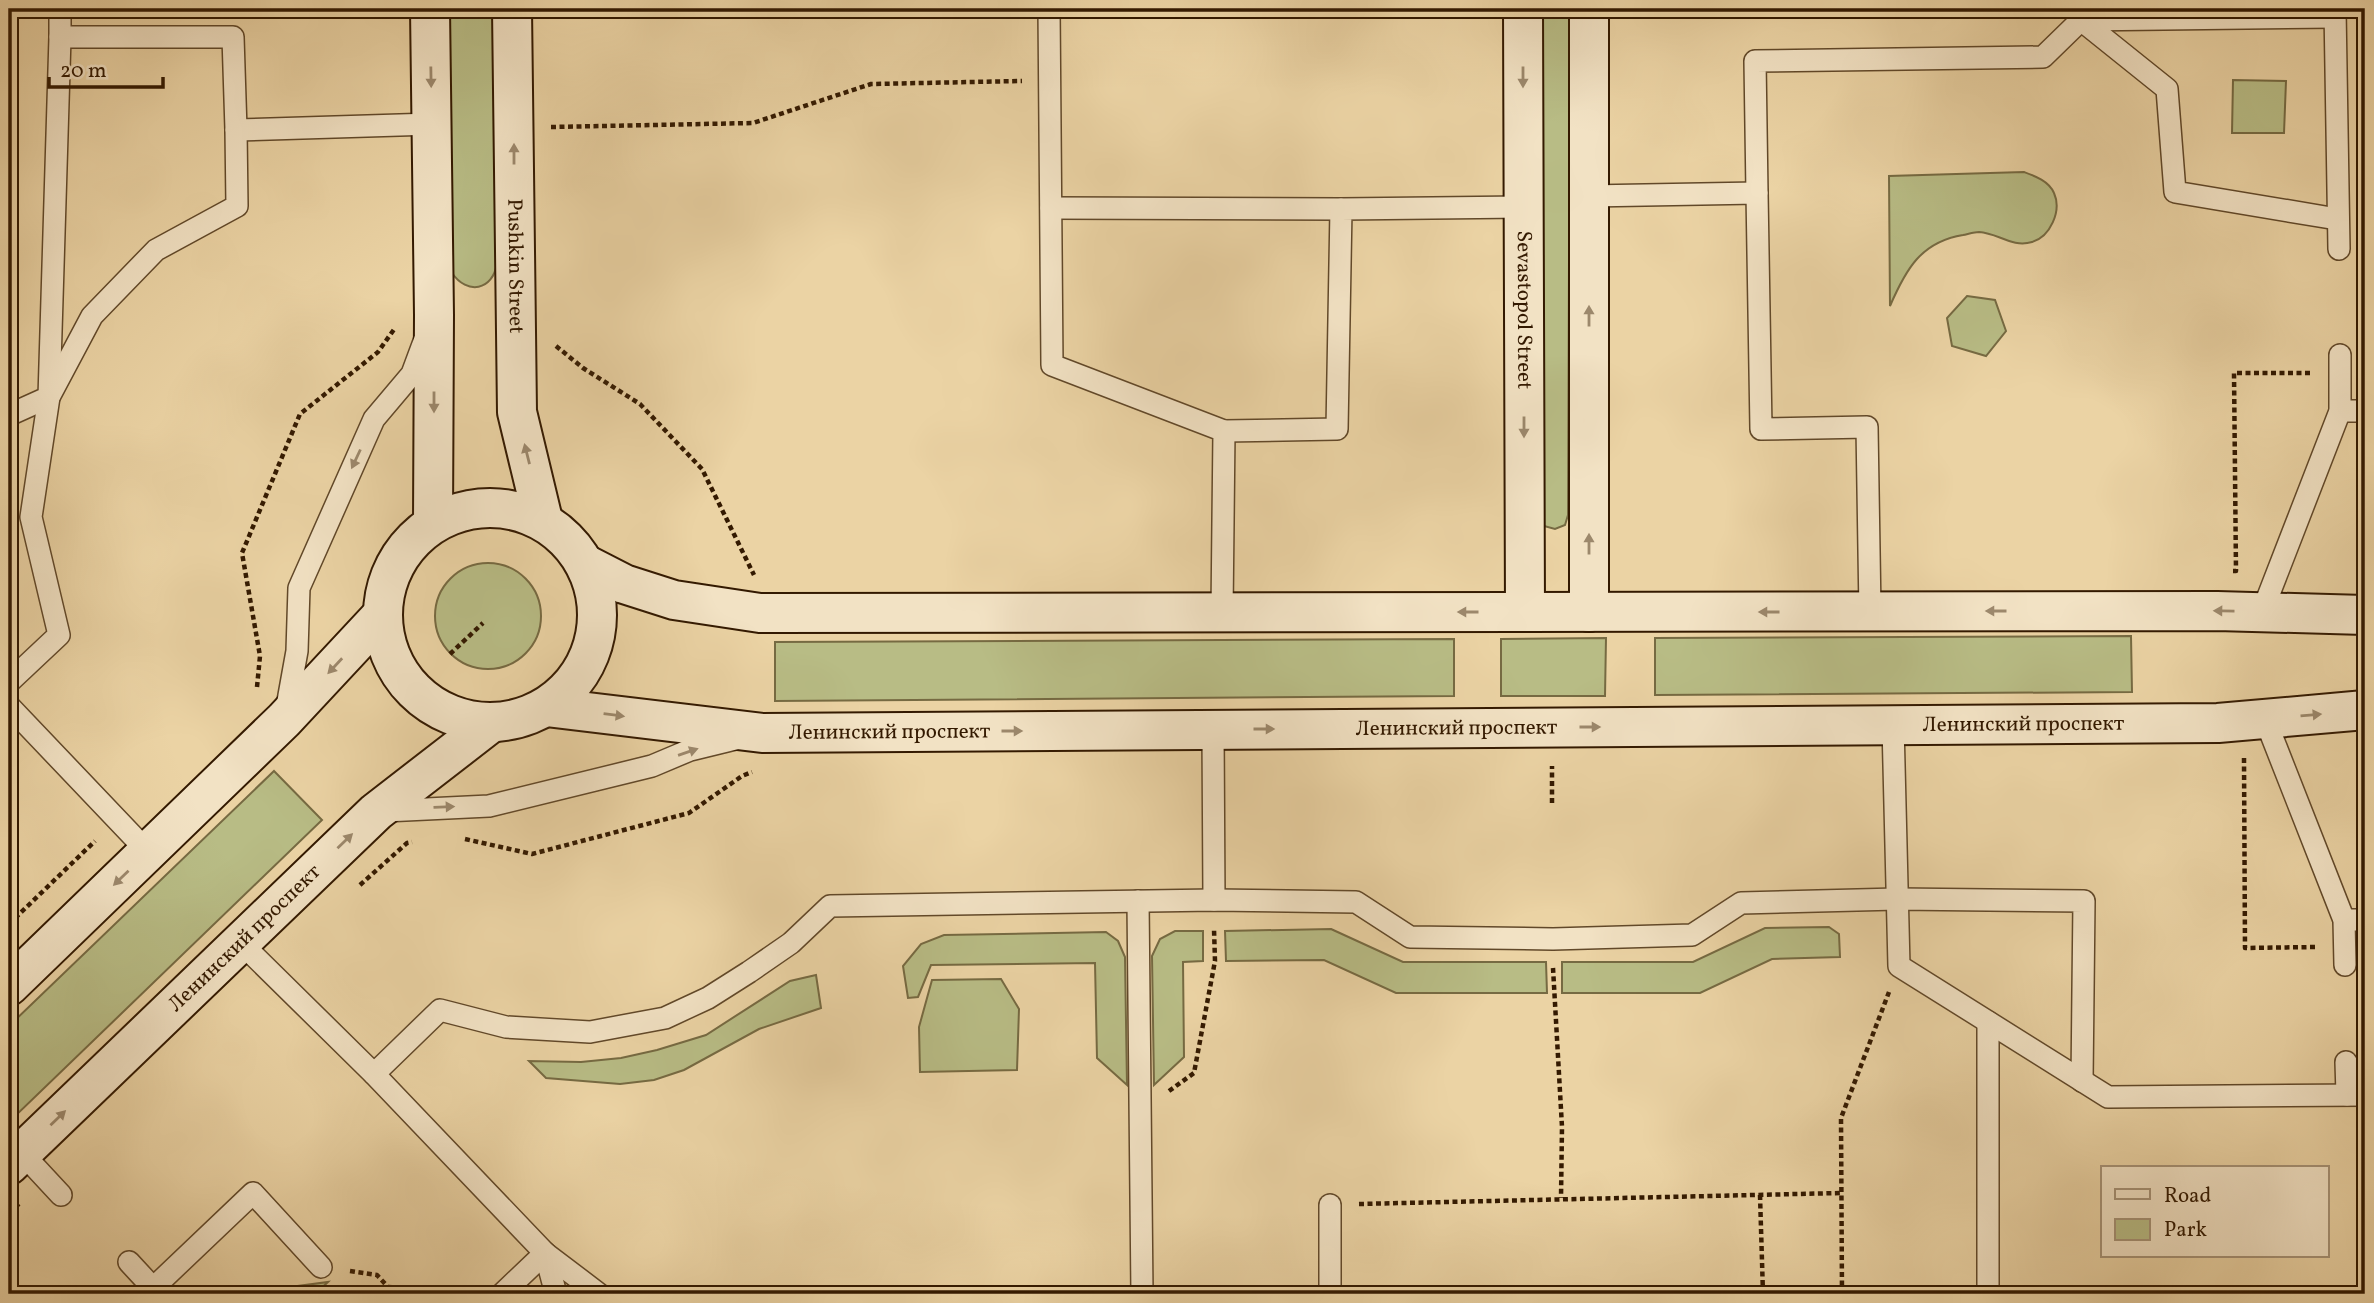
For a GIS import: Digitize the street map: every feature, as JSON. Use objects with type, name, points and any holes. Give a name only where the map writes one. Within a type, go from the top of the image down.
[{"type":"main road","points":[[430,9],[432,124],[416,319],[433,522]]},
{"type":"main road","name":"Pushkin Street","points":[[512,9],[517,412],[543,520]]},
{"type":"main road","name":"Sevastopol Street","points":[[1523,9],[1525,612]]},
{"type":"main road","points":[[1589,9],[1589,612]]},
{"type":"main road","points":[[488,506],[516,510],[543,520],[567,539],[585,564],[597,603],[594,643],[576,680],[546,707],[514,720],[491,723],[448,715],[412,691],[390,656],[381,616],[384,589],[394,564],[410,542],[433,522],[459,511],[488,506]]},
{"type":"main road","points":[[585,564],[624,584],[674,600],[761,613],[2262,612],[2365,615]]},
{"type":"main road","points":[[9,986],[284,720],[381,616]]},
{"type":"main road","name":"Ленинский проспект","points":[[546,707],[762,750],[1213,730],[2218,723],[2365,710]]},
{"type":"main road","name":"Ленинский проспект","points":[[15,1159],[376,812],[491,723]]},
{"type":"lane","points":[[9,682],[59,635],[31,517],[48,397],[60,9]]},
{"type":"lane","points":[[1049,9],[1052,365],[1224,431],[1337,429],[1341,209]]},
{"type":"lane","points":[[1870,612],[1867,427],[1761,429],[1755,61],[2043,57],[2081,15],[2335,13],[2339,250]]},
{"type":"lane","points":[[2081,15],[2167,89],[2175,192],[2337,219]]},
{"type":"lane","points":[[9,415],[48,397],[92,316],[156,250],[237,206],[233,37],[60,37]]},
{"type":"lane","points":[[236,130],[432,124]]},
{"type":"lane","points":[[1589,196],[1757,193]]},
{"type":"lane","points":[[1051,208],[1523,207]]},
{"type":"lane","points":[[284,720],[298,651],[299,588],[374,419],[412,374],[416,319]]},
{"type":"lane","points":[[2262,612],[2340,411],[2340,364]]},
{"type":"lane","points":[[2340,411],[2365,411]]},
{"type":"lane","points":[[1222,612],[1224,431]]},
{"type":"lane","points":[[9,706],[148,852]]},
{"type":"lane","points":[[2265,719],[2355,920],[2345,956]]},
{"type":"lane","points":[[1894,725],[1899,966],[2108,1097],[2356,1095],[2346,1062]]},
{"type":"lane","points":[[1213,730],[1214,900]]},
{"type":"lane","points":[[376,812],[489,806],[652,766],[690,750],[762,750]]},
{"type":"lane","points":[[374,1074],[440,1010],[506,1027],[590,1032],[665,1017],[708,998],[749,972],[791,943],[830,906],[1214,900],[1356,902],[1410,937],[1553,939],[1692,935],[1741,903],[1897,899],[2084,901],[2082,1081]]},
{"type":"lane","points":[[1139,901],[1142,1294]]},
{"type":"lane","points":[[240,942],[374,1074],[545,1253],[599,1294]]},
{"type":"lane","points":[[1988,1022],[1988,1294]]},
{"type":"lane","points":[[15,1159],[61,1195]]},
{"type":"lane","points":[[129,1262],[150,1291],[253,1193],[321,1267]]},
{"type":"lane","points":[[1330,1205],[1330,1294]]},
{"type":"lane","points":[[502,1294],[545,1253]]},
{"type":"lane","points":[[545,1253],[556,1294]]},
{"type":"path","points":[[550,114],[550,127],[753,123],[870,84],[1050,80]]},
{"type":"path","points":[[257,693],[260,656],[242,553],[300,414],[416,319]]},
{"type":"path","points":[[554,344],[583,368],[640,404],[702,469],[760,585]]},
{"type":"path","points":[[2236,571],[2234,373],[2340,364]]},
{"type":"path","points":[[450,654],[483,623]]},
{"type":"path","points":[[456,838],[532,854],[690,813],[742,776],[762,750]]},
{"type":"path","points":[[2244,754],[2245,947],[2345,956]]},
{"type":"path","points":[[1552,761],[1552,803]]},
{"type":"path","points":[[407,844],[419,841]]},
{"type":"path","points":[[1142,1110],[1194,1073],[1215,961],[1214,931]]},
{"type":"path","points":[[1553,962],[1562,1127],[1561,1198]]},
{"type":"path","points":[[1842,1294],[1841,1118],[1899,966]]},
{"type":"path","points":[[1330,1205],[1841,1193]]},
{"type":"path","points":[[1760,1195],[1763,1294]]},
{"type":"path","points":[[377,1275],[388,1287],[421,1289],[426,1294]]},
{"type":"green space","points":[[448,9],[495,9],[497,263],[490,279],[479,287],[465,285],[452,273]]},
{"type":"green space","points":[[1540,9],[1570,9],[1568,515],[1565,525],[1555,529],[1544,526]]},
{"type":"green space","points":[[2233,80],[2286,81],[2284,133],[2232,133]]},
{"type":"green space","points":[[2024,172],[2045,182],[2054,193],[2055,215],[2044,235],[2032,242],[2018,243],[1977,232],[1936,244],[1909,269],[1890,306],[1889,176]]},
{"type":"green space","points":[[1967,296],[1995,300],[2006,331],[1986,356],[1952,346],[1947,318]]},
{"type":"green space","points":[[488,563],[508,567],[525,579],[537,596],[541,616],[537,636],[525,653],[508,665],[488,669],[468,665],[451,653],[439,636],[435,616],[439,596],[451,579],[468,567]]},
{"type":"green space","points":[[2131,636],[2132,692],[1655,695],[1655,638]]},
{"type":"green space","points":[[1606,638],[1605,696],[1501,696],[1501,639]]},
{"type":"green space","points":[[1454,639],[1454,696],[775,701],[775,642]]},
{"type":"green space","points":[[274,771],[322,820],[9,1122],[9,1026]]},
{"type":"green space","points":[[1829,927],[1839,934],[1840,957],[1772,959],[1700,993],[1562,993],[1562,962],[1693,962],[1765,928]]},
{"type":"green space","points":[[1331,929],[1403,962],[1546,962],[1547,993],[1396,993],[1324,960],[1226,961],[1225,931]]},
{"type":"green space","points":[[1175,931],[1203,931],[1203,961],[1183,962],[1184,1057],[1154,1085],[1152,956],[1160,939]]},
{"type":"green space","points":[[1106,932],[1118,941],[1125,957],[1127,1085],[1097,1058],[1095,963],[931,965],[918,997],[908,998],[903,966],[921,944],[944,935]]},
{"type":"green space","points":[[816,975],[821,1008],[759,1029],[684,1070],[654,1080],[620,1084],[546,1078],[529,1061],[581,1062],[621,1058],[657,1050],[706,1035],[790,981]]},
{"type":"green space","points":[[1001,979],[1019,1009],[1017,1070],[920,1072],[919,1027],[932,980]]},
{"type":"green space","points":[[328,1282],[315,1294],[238,1294]]}]
